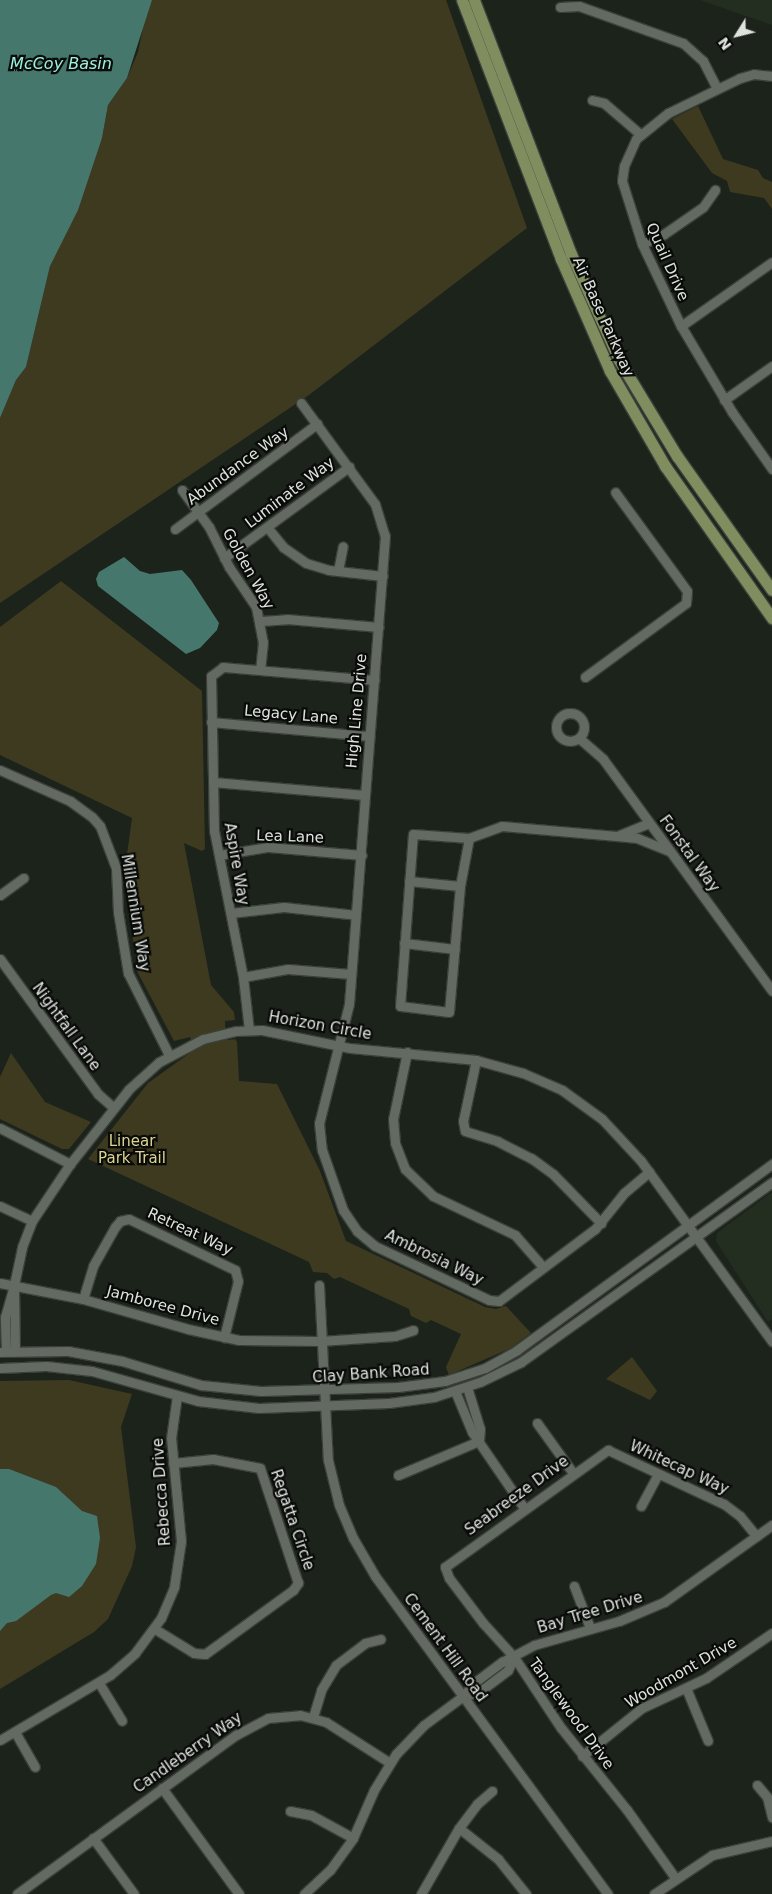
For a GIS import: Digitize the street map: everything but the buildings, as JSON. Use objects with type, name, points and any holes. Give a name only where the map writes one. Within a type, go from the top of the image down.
[{"type":"main road","name":"Air Base Parkway","points":[[462,0],[567,275],[610,371],[665,466],[772,618]]},
{"type":"main road","name":"Air Base Parkway","points":[[474,0],[571,254],[619,360],[677,456],[772,590]]},
{"type":"street","points":[[560,7],[579,6],[683,43],[703,61],[716,87]]},
{"type":"street","name":"Quail Drive","points":[[772,76],[754,74],[716,87],[668,113],[640,134],[628,152],[622,181],[642,244],[681,326],[724,400],[772,468]]},
{"type":"street","points":[[592,100],[604,103],[640,134]]},
{"type":"street","points":[[642,244],[664,234],[703,207],[714,190]]},
{"type":"street","points":[[681,326],[772,262]]},
{"type":"street","points":[[724,400],[772,366]]},
{"type":"street","name":"High Line Drive","points":[[301,403],[380,514],[385,536],[364,795],[362,855],[348,1011],[339,1046]]},
{"type":"street","name":"Abundance Way","points":[[175,529],[317,424]]},
{"type":"street","name":"Luminate Way","points":[[224,558],[348,467]]},
{"type":"street","name":"Golden Way","points":[[182,490],[213,534],[224,558],[252,598],[261,621],[260,670]]},
{"type":"street","points":[[585,677],[686,603],[687,591],[615,492]]},
{"type":"street","points":[[267,527],[295,557],[319,568],[383,576]]},
{"type":"street","points":[[338,571],[343,546]]},
{"type":"street","points":[[261,621],[286,619],[379,627]]},
{"type":"street","name":"Aspire Way","points":[[249,1030],[243,978],[219,855],[213,782],[211,678],[214,671],[223,667],[260,670]]},
{"type":"street","points":[[260,670],[374,680]]},
{"type":"street","name":"Legacy Lane","points":[[211,722],[369,736]]},
{"type":"street","name":"Fonstal Way","points":[[579,738],[603,759],[772,991]]},
{"type":"street","name":"Millennium Way","points":[[0,770],[70,801],[92,817],[100,826],[116,868],[118,912],[128,973],[169,1055]]},
{"type":"street","points":[[213,782],[364,795]]},
{"type":"street","points":[[617,836],[649,823]]},
{"type":"street","points":[[469,838],[460,886],[449,1012],[400,1006],[413,834],[469,838],[502,826],[637,838],[670,851]]},
{"type":"street","name":"Lea Lane","points":[[219,855],[268,847],[362,855]]},
{"type":"street","points":[[0,895],[24,878]]},
{"type":"street","points":[[409,881],[460,886]]},
{"type":"street","points":[[231,913],[284,907],[356,915]]},
{"type":"street","points":[[404,943],[454,949]]},
{"type":"street","name":"Nightfall Lane","points":[[0,959],[98,1094],[114,1108]]},
{"type":"street","points":[[243,978],[288,970],[351,974]]},
{"type":"street","name":"Horizon Circle","points":[[7,1351],[14,1285],[32,1221],[70,1164],[140,1077],[169,1055],[192,1043],[226,1033],[249,1030],[287,1032],[339,1046],[476,1060],[536,1078],[575,1099],[613,1130],[649,1172],[772,1341]]},
{"type":"street","name":"Ambrosia Way","points":[[339,1046],[320,1118],[319,1137],[341,1204],[357,1231],[375,1246],[493,1301],[501,1300],[601,1223],[624,1192],[649,1172]]},
{"type":"street","points":[[407,1052],[393,1119],[395,1143],[405,1169],[434,1196],[515,1236],[543,1268]]},
{"type":"street","points":[[476,1060],[463,1125],[465,1131],[502,1143],[531,1158],[553,1174],[601,1223]]},
{"type":"street","points":[[0,1128],[70,1164]]},
{"type":"street","name":"Clay Bank Road","points":[[7,1351],[47,1349],[95,1355],[181,1380],[231,1389],[322,1391],[432,1384],[484,1368],[517,1350],[772,1164]]},
{"type":"street","name":"Clay Bank Road","points":[[0,1368],[46,1366],[92,1371],[177,1396],[244,1407],[323,1407],[404,1402],[455,1391],[508,1370],[535,1353],[772,1182]]},
{"type":"street","points":[[0,1206],[32,1221]]},
{"type":"street","name":"Retreat Way","points":[[83,1299],[93,1266],[115,1227],[120,1221],[129,1219],[235,1270],[238,1281],[224,1337]]},
{"type":"street","name":"Jamboree Drive","points":[[0,1283],[83,1299],[224,1337],[269,1342],[320,1341],[395,1336],[413,1330]]},
{"type":"street","name":"Cement Hill Road","points":[[319,1285],[322,1391],[330,1475],[353,1538],[375,1576],[608,1894]]},
{"type":"street","points":[[467,1387],[480,1429],[480,1441]]},
{"type":"street","points":[[455,1391],[472,1432],[480,1441],[524,1508]]},
{"type":"street","name":"Rebecca Drive","points":[[0,1740],[99,1683],[124,1665],[155,1629],[174,1587],[180,1559],[180,1520],[171,1438],[177,1396]]},
{"type":"street","points":[[537,1423],[573,1472]]},
{"type":"street","points":[[398,1475],[480,1441]]},
{"type":"street","name":"Seabreeze Drive","points":[[445,1567],[573,1472],[608,1450]]},
{"type":"street","name":"Whitecap Way","points":[[608,1450],[724,1504],[740,1516],[756,1536]]},
{"type":"street","name":"Regatta Circle","points":[[155,1629],[194,1653],[205,1654],[294,1590],[298,1583],[260,1468],[213,1459],[173,1463]]},
{"type":"street","points":[[641,1506],[658,1474]]},
{"type":"street","name":"Bay Tree Drive","points":[[304,1894],[330,1870],[353,1838],[390,1763],[424,1725],[463,1696],[474,1682],[544,1641],[639,1614],[664,1602],[772,1524]]},
{"type":"street","name":"Tanglewood Drive","points":[[445,1567],[449,1578],[477,1616],[514,1657],[582,1756],[627,1810],[676,1879]]},
{"type":"street","points":[[574,1586],[590,1628]]},
{"type":"street","name":"Woodmont Drive","points":[[582,1756],[642,1708],[686,1688],[770,1638]]},
{"type":"street","points":[[313,1717],[321,1690],[336,1665],[365,1643],[381,1639]]},
{"type":"street","points":[[99,1683],[122,1721]]},
{"type":"street","points":[[686,1688],[708,1741]]},
{"type":"street","name":"Candleberry Way","points":[[17,1894],[251,1724],[286,1714],[313,1717],[338,1728],[390,1763]]},
{"type":"street","points":[[15,1732],[35,1767]]},
{"type":"street","points":[[758,1785],[767,1797],[772,1817]]},
{"type":"street","points":[[162,1788],[239,1894]]},
{"type":"street","points":[[421,1894],[459,1828],[477,1804],[492,1792]]},
{"type":"street","points":[[290,1811],[311,1815],[353,1838]]},
{"type":"street","points":[[459,1828],[498,1859],[526,1894]]},
{"type":"street","points":[[93,1838],[134,1894]]},
{"type":"street","points":[[654,1894],[712,1855],[772,1841]]},
{"type":"shaded area","points":[[700,0],[772,0],[772,25]]},
{"type":"shaded area","points":[[772,1192],[772,1319],[768,1322],[716,1241],[717,1233]]},
{"type":"green space","points":[[152,0],[446,0],[527,228],[309,395],[0,603],[0,418],[16,380],[26,367],[50,266],[102,138],[108,105],[127,78],[138,52],[146,13]]},
{"type":"green space","points":[[698,106],[723,159],[758,170],[763,178],[772,182],[772,209],[764,198],[730,192],[727,181],[712,173],[672,119]]},
{"type":"green space","points":[[61,581],[202,691],[205,849],[202,851],[184,843],[211,985],[234,1012],[235,1020],[225,1021],[225,1026],[228,1040],[235,1039],[237,1042],[239,1081],[277,1084],[320,1171],[346,1241],[485,1307],[496,1309],[506,1306],[531,1333],[511,1348],[449,1375],[446,1367],[461,1334],[431,1320],[426,1323],[411,1316],[409,1309],[340,1277],[334,1279],[327,1273],[313,1272],[309,1262],[88,1159],[148,1083],[194,1050],[190,1037],[174,1041],[138,973],[128,906],[126,862],[132,818],[0,755],[0,627]]},
{"type":"green space","name":"Linear Park Trail","points":[[11,1053],[45,1102],[91,1122],[69,1149],[62,1149],[0,1119],[0,1077]]},
{"type":"green space","points":[[632,1357],[657,1391],[650,1400],[606,1379]]},
{"type":"green space","points":[[69,1380],[132,1394],[121,1427],[136,1547],[132,1566],[108,1619],[94,1632],[0,1689],[0,1381]]},
{"type":"water","name":"McCoy Basin","points":[[0,0],[152,0],[127,78],[108,105],[102,138],[78,210],[50,266],[26,367],[16,380],[0,418]]},
{"type":"water","points":[[124,557],[140,571],[150,574],[182,570],[191,580],[219,623],[217,630],[200,648],[186,654],[98,586],[96,579],[99,572]]},
{"type":"water","points":[[0,1469],[9,1469],[56,1487],[82,1511],[97,1516],[100,1538],[96,1564],[82,1586],[69,1597],[56,1593],[51,1595],[16,1621],[7,1623],[0,1631]]}]
